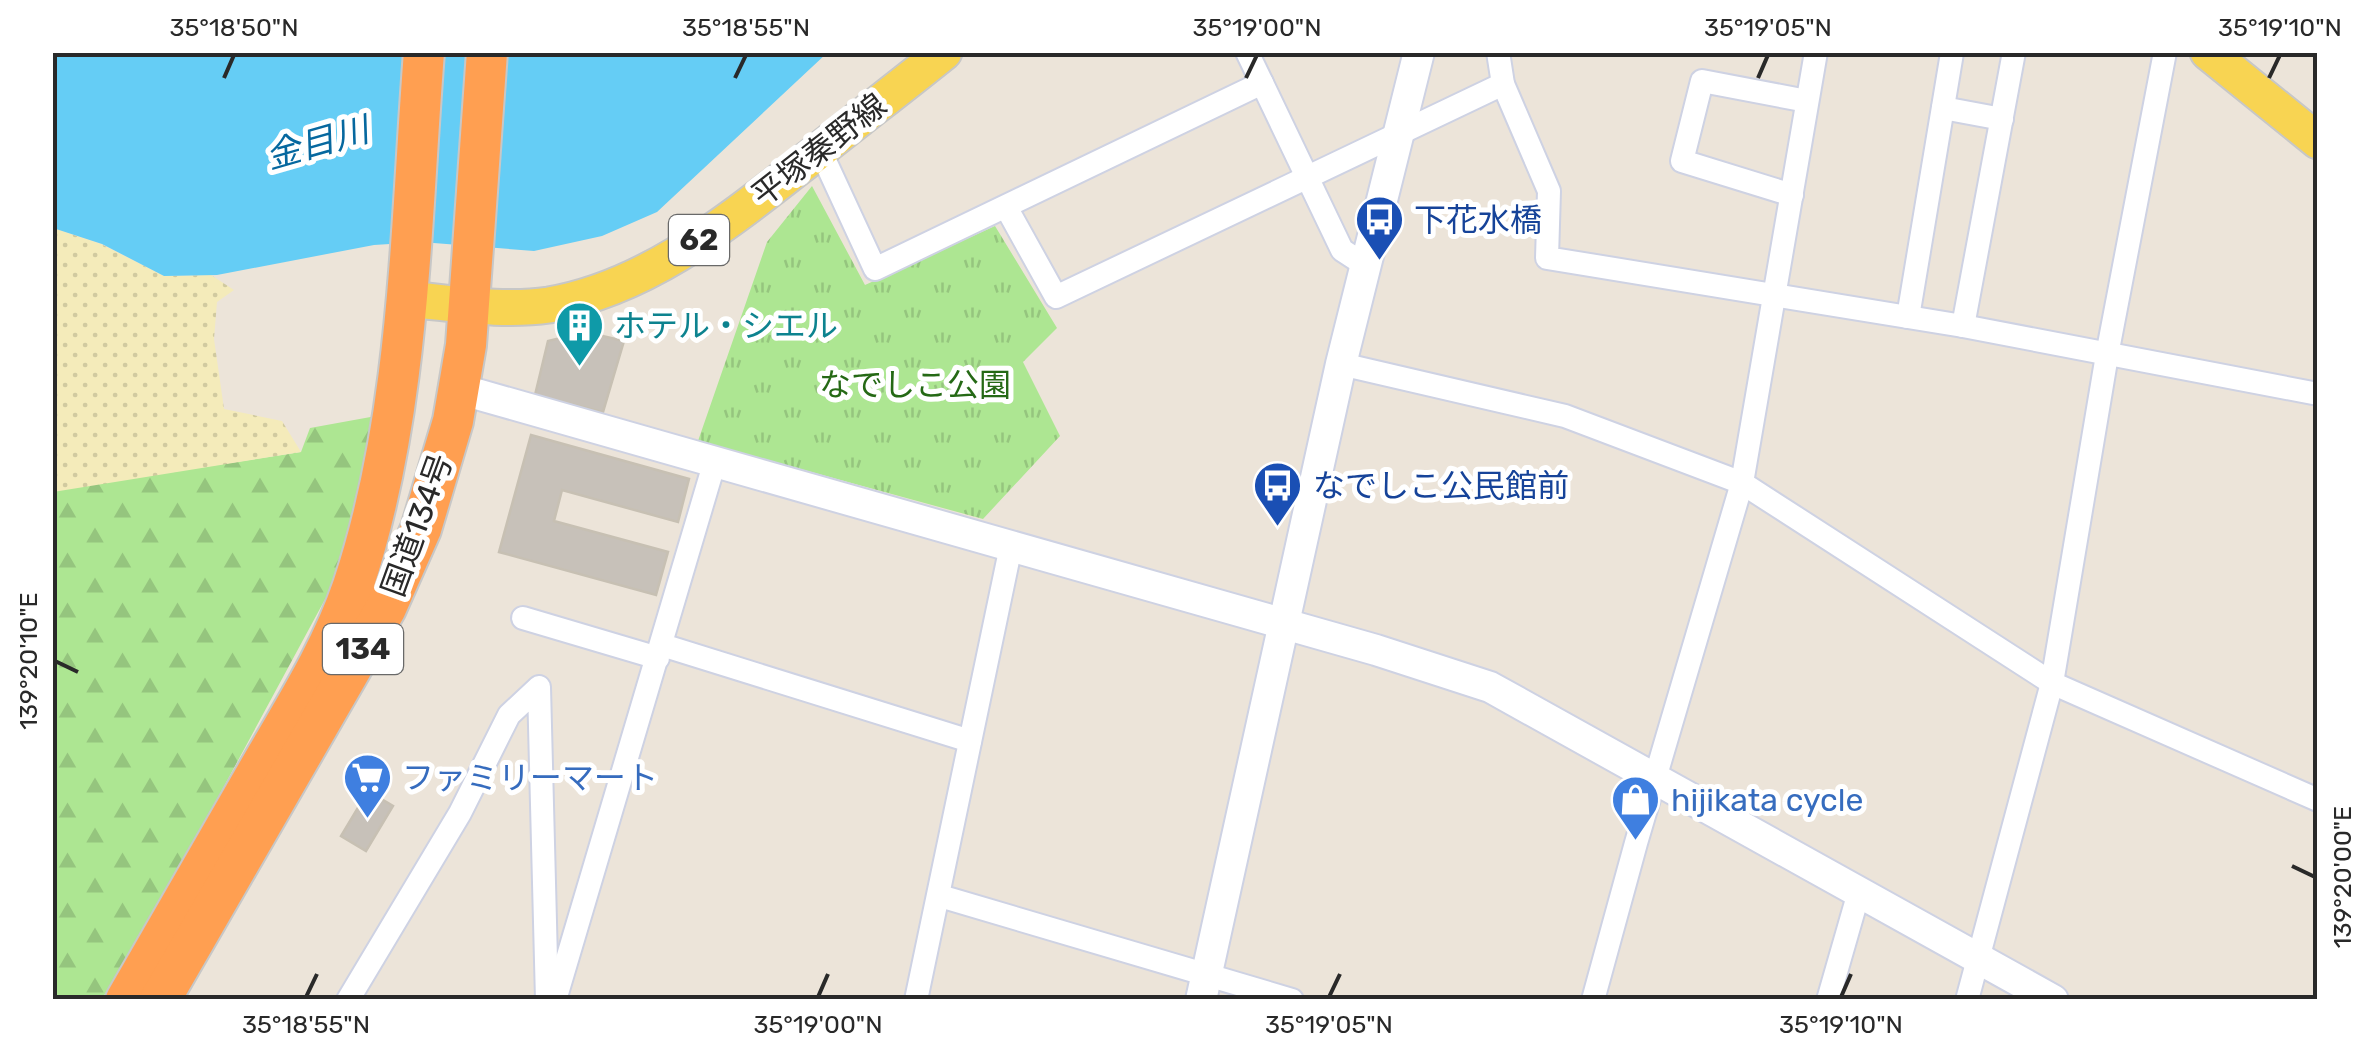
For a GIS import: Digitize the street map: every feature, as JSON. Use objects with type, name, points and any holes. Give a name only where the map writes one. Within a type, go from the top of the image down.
[{"type":"highway","name":"国道134号","points":[[126,1000],[302,696],[352,589],[386,462],[406,284],[424,52]]},
{"type":"highway","name":"国道134号","points":[[160,1000],[386,608],[433,493],[459,389],[469,305],[487,52]]},
{"type":"main road","name":"平塚秦野線","points":[[406,284],[469,305],[510,308],[591,295],[646,273],[707,235],[944,52]]},
{"type":"main road","points":[[2208,52],[2318,141]]},
{"type":"street","points":[[1247,52],[1342,250],[1365,265]]},
{"type":"street","points":[[1204,988],[1340,364],[1418,52]]},
{"type":"street","points":[[1498,52],[1503,84],[1549,191],[1547,258],[1963,326],[2318,394]]},
{"type":"street","points":[[1593,1000],[1742,484],[1816,52]]},
{"type":"street","points":[[1963,326],[2014,52]]},
{"type":"street","points":[[1967,1000],[2052,683],[2107,355],[2165,52]]},
{"type":"street","points":[[1908,317],[1952,53]]},
{"type":"street","points":[[1792,195],[1682,161],[1702,81],[1807,101]]},
{"type":"street","points":[[820,150],[875,269],[1262,83]]},
{"type":"street","points":[[1006,207],[1056,297],[1503,84]]},
{"type":"street","points":[[1943,108],[2002,119]]},
{"type":"street","points":[[1340,364],[1565,416],[1742,484],[2052,683],[2318,800]]},
{"type":"street","points":[[459,389],[1376,650],[1490,687],[2054,1000]]},
{"type":"street","points":[[551,1000],[660,652],[714,460]]},
{"type":"street","points":[[916,1000],[1011,546]]},
{"type":"street","points":[[523,618],[660,652],[970,741]]},
{"type":"street","points":[[348,1000],[460,813],[509,715],[539,687],[551,1000]]},
{"type":"street","points":[[1828,1000],[1858,892]]},
{"type":"street","points":[[940,896],[1204,988],[1292,1000]]},
{"type":"green space","name":"なでしこ公園","points":[[812,186],[865,285],[995,226],[1057,328],[1023,362],[1060,436],[983,519],[698,441],[767,242]]},
{"type":"green space","points":[[376,416],[336,579],[181,866],[102,999],[53,1000],[53,490],[301,452],[310,428]]},
{"type":"sand","points":[[53,228],[101,244],[164,276],[211,275],[234,290],[217,302],[214,339],[224,409],[282,421],[301,452],[53,492]]},
{"type":"water","name":"金目川","points":[[53,53],[827,53],[657,212],[602,236],[534,251],[421,242],[374,245],[217,275],[164,276],[102,244],[53,228]]},
{"type":"building","name":"ホテル・シエル","points":[[585,332],[624,341],[603,412],[535,395],[548,341]]},
{"type":"building","points":[[531,435],[689,479],[678,522],[562,490],[554,521],[668,552],[656,595],[499,552]]},
{"type":"building","name":"ファミリーマート","points":[[368,791],[393,806],[366,851],[341,836]]},
{"type":"place","name":"下花水橋","points":[[1379,262]]},
{"type":"place","name":"ホテル・シエル","points":[[579,368]]},
{"type":"place","name":"なでしこ公民館前","points":[[1278,528]]},
{"type":"place","name":"ファミリーマート","points":[[367,820]]},
{"type":"place","name":"hijikata cycle","points":[[1636,842]]}]
